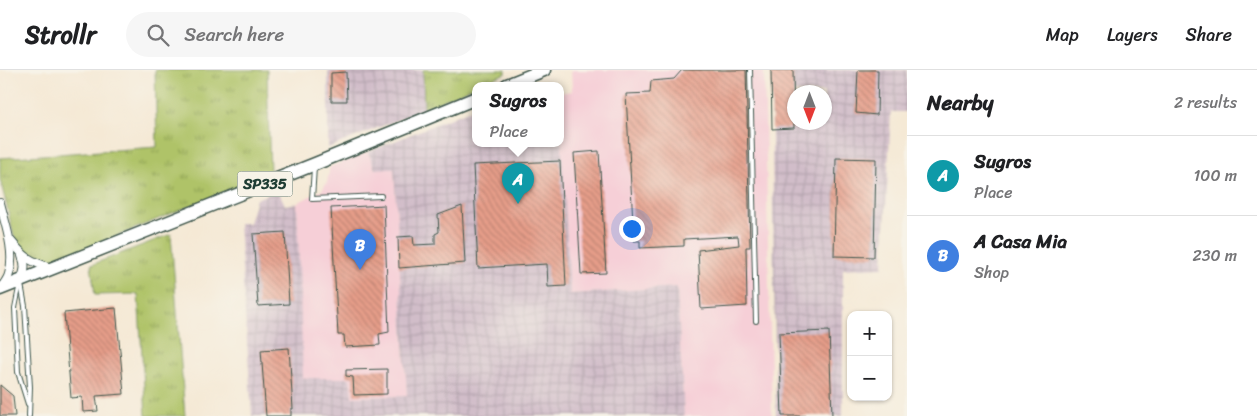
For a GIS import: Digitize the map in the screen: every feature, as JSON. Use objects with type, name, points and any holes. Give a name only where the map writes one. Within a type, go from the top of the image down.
[{"type":"main road","points":[[517,82],[531,78],[544,70]]},
{"type":"main road","name":"SP335","points":[[0,289],[472,100]]},
{"type":"street","points":[[0,203],[10,240],[11,258],[9,274],[0,289]]},
{"type":"street","points":[[10,240],[25,262],[20,281]]},
{"type":"street","points":[[21,254],[31,262],[53,269]]},
{"type":"street","points":[[11,258],[20,281]]},
{"type":"lane","points":[[750,70],[756,321]]},
{"type":"lane","points":[[314,164],[312,199],[381,196]]},
{"type":"lane","points":[[20,281],[15,308],[18,372],[29,409]]},
{"type":"lane","points":[[20,281],[25,306],[30,387],[29,416]]},
{"type":"shaded area","points":[[328,70],[423,70],[424,109],[328,148]]},
{"type":"shaded area","points":[[571,70],[764,70],[772,416],[684,416],[677,287],[570,294],[561,147],[564,147],[564,92],[572,91]]},
{"type":"shaded area","points":[[771,70],[907,70],[907,112],[891,112],[883,267],[843,269],[843,416],[776,416]]},
{"type":"shaded area","points":[[472,109],[472,147],[562,147],[570,294],[677,287],[684,416],[252,416],[239,223],[249,223],[256,199],[278,190],[285,205],[297,203],[303,378],[350,378],[352,397],[407,396],[394,168],[375,169],[368,152]]},
{"type":"shaded area","points":[[368,152],[375,169],[394,167],[407,396],[352,397],[350,378],[302,378],[297,203],[322,190],[327,182],[330,167]]},
{"type":"green space","points":[[155,70],[267,70],[270,173],[51,263],[34,258],[24,251],[14,236],[0,179],[0,158],[157,147]]},
{"type":"green space","points":[[423,70],[506,70],[506,73],[485,82],[472,82],[472,87],[424,109]]},
{"type":"green space","points":[[171,234],[185,416],[146,416],[138,294],[95,295],[91,265]]},
{"type":"building","points":[[682,70],[746,70],[750,247],[746,247],[747,306],[701,309],[698,250],[739,245],[738,236],[684,239],[684,246],[640,248],[640,241],[634,241],[626,94],[650,93],[651,81],[674,79]]},
{"type":"building","points":[[771,70],[793,70],[793,85],[787,85],[787,128],[772,129]]},
{"type":"building","points":[[858,70],[878,70],[877,115],[856,113]]},
{"type":"building","points":[[346,72],[347,101],[331,101],[331,73]]},
{"type":"building","points":[[599,151],[606,273],[581,274],[574,153]]},
{"type":"building","points":[[836,158],[876,159],[874,257],[834,256]]},
{"type":"building","points":[[560,161],[566,286],[548,287],[547,264],[478,268],[473,165]]},
{"type":"building","points":[[384,205],[389,332],[379,334],[380,345],[345,347],[344,335],[338,335],[331,208]]},
{"type":"building","points":[[462,206],[465,263],[399,268],[398,237],[413,236],[414,245],[435,244],[435,234],[439,232],[438,215]]},
{"type":"building","points":[[285,232],[289,304],[258,306],[253,234]]},
{"type":"building","points":[[116,308],[124,394],[96,396],[98,411],[83,412],[82,397],[71,398],[64,313]]},
{"type":"building","points":[[829,331],[832,416],[782,416],[779,333]]},
{"type":"building","points":[[289,348],[293,409],[291,409],[291,416],[266,416],[261,350]]},
{"type":"building","points":[[387,369],[387,394],[354,395],[353,377],[346,376],[346,370]]},
{"type":"building","points":[[0,385],[13,396],[15,416],[0,416]]},
{"type":"place","name":"Sugros","points":[[518,204]]},
{"type":"place","name":"A Casa Mia","points":[[360,270]]}]
